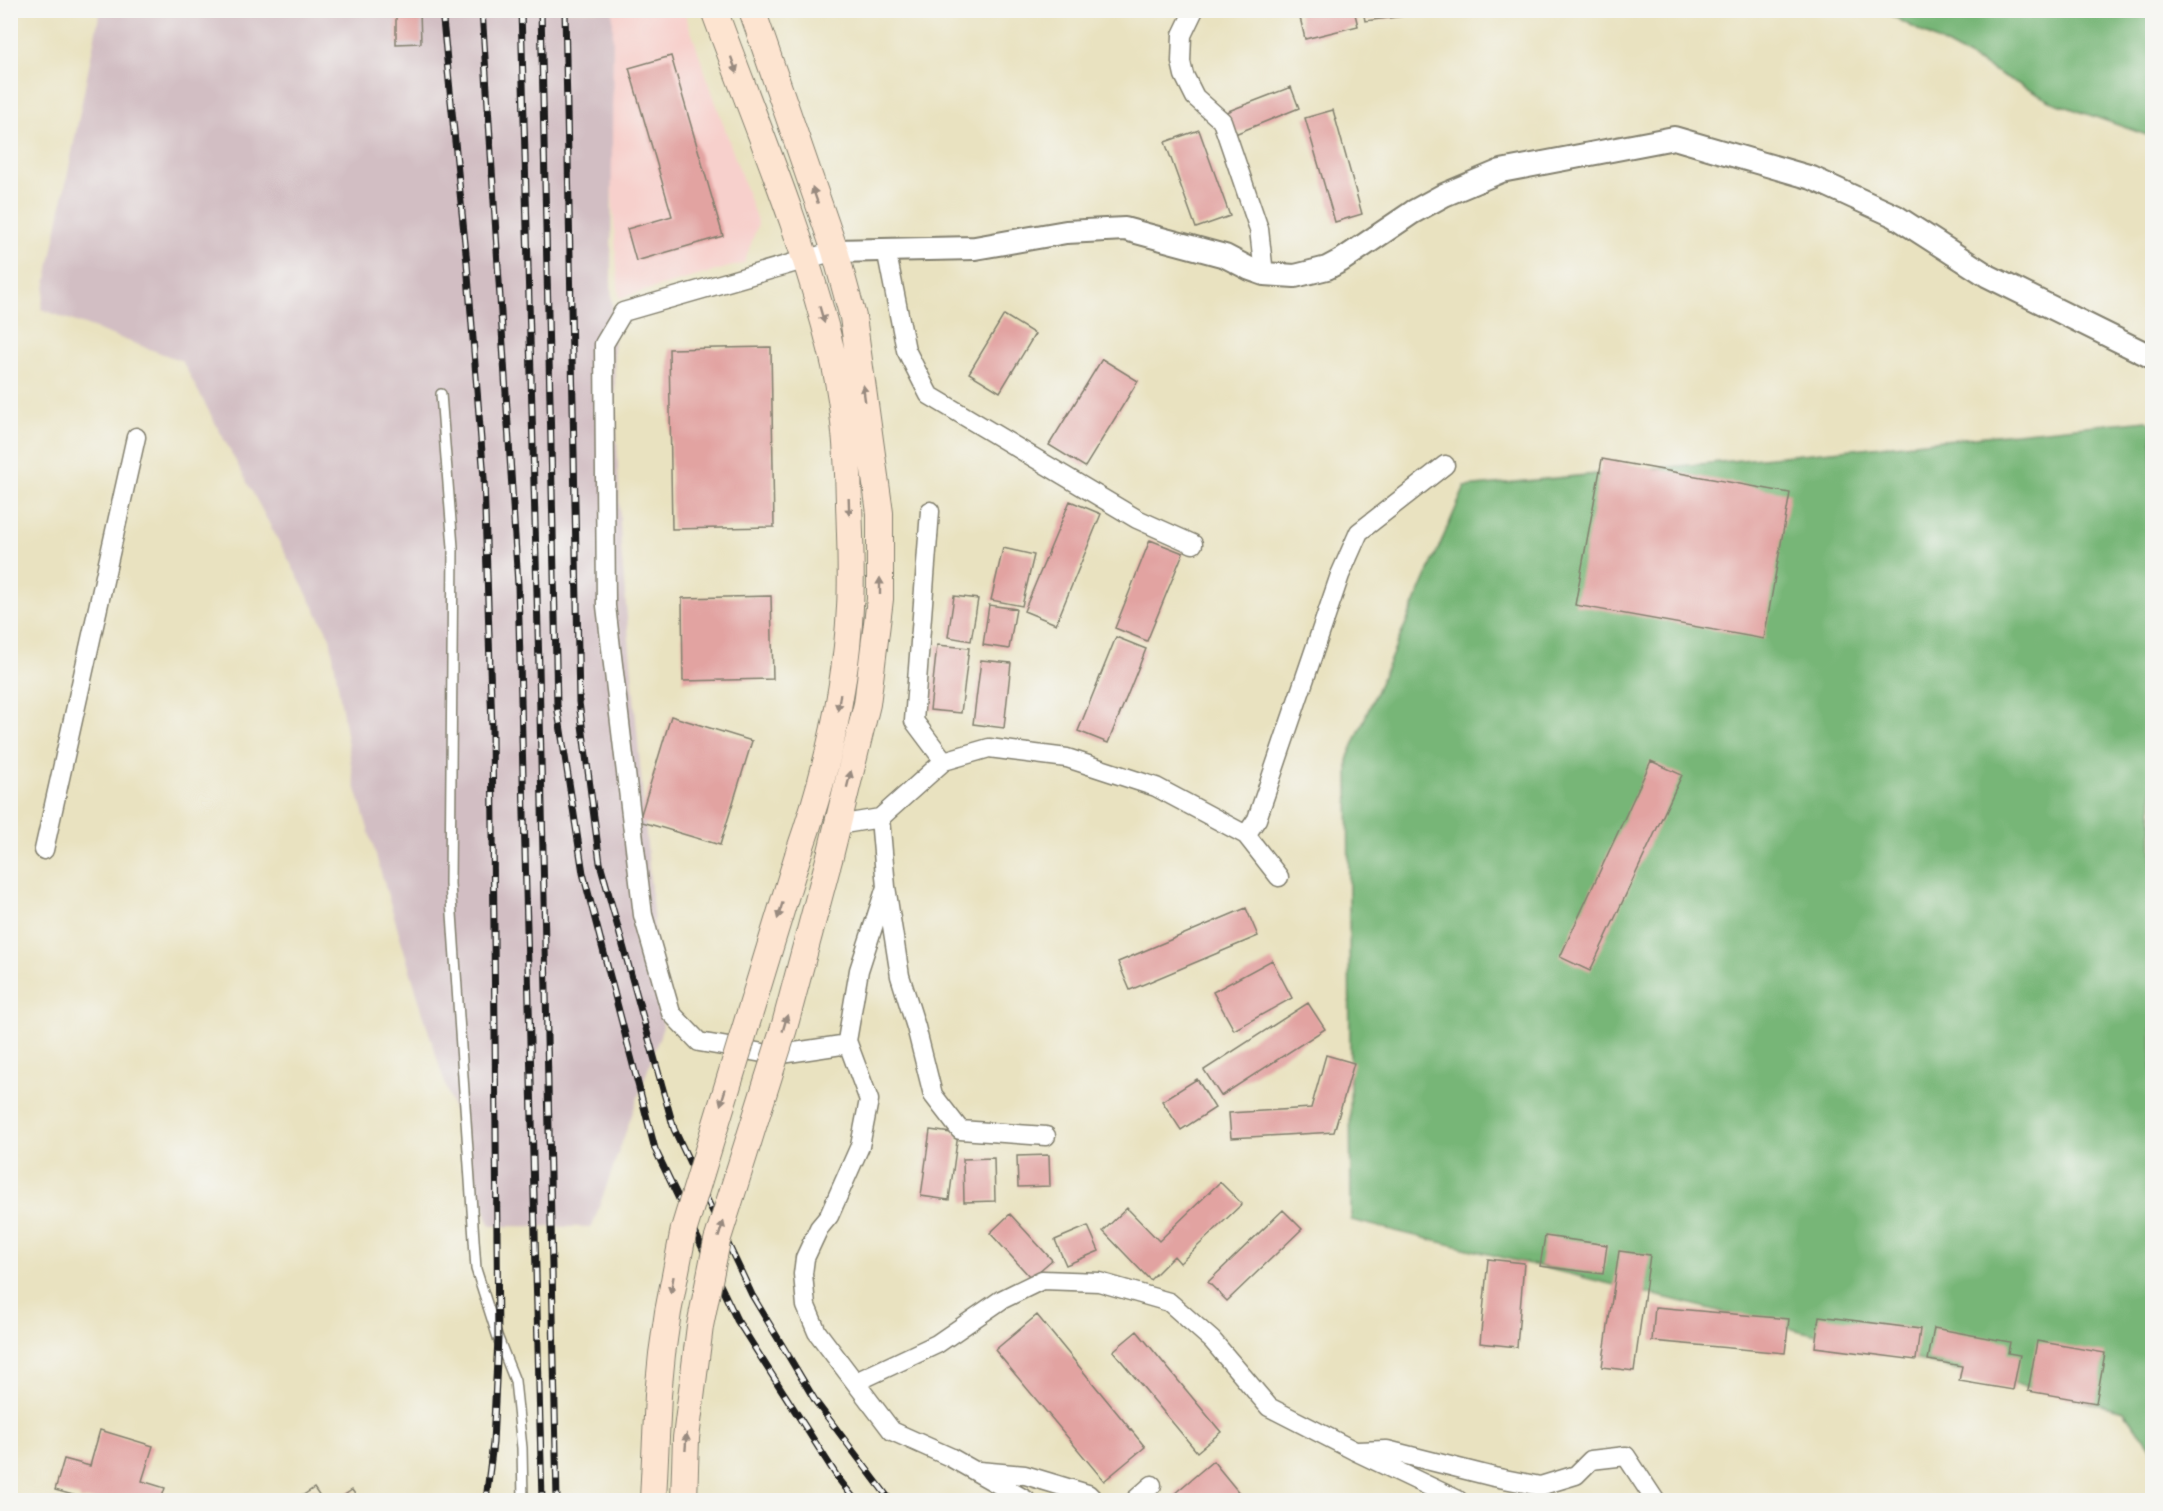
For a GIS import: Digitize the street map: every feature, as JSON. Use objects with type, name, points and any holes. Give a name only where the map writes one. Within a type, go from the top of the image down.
[{"type":"main road","points":[[653,1500],[662,1354],[671,1292],[684,1229],[820,787],[839,705],[849,618],[851,560],[847,449],[832,351],[806,259],[714,10]]},
{"type":"main road","points":[[684,1500],[686,1438],[700,1326],[717,1241],[784,1028],[838,825],[867,704],[880,598],[880,524],[873,448],[853,317],[835,250],[752,10]]},
{"type":"street","points":[[1194,10],[1182,35],[1181,55],[1184,75],[1195,97],[1222,121],[1259,229],[1264,273]]},
{"type":"street","points":[[848,1044],[774,1055],[699,1042],[672,1014],[642,915],[606,606],[604,344],[623,312],[835,250],[975,248],[1066,232],[1125,229],[1225,256],[1250,270],[1295,276],[1327,268],[1413,212],[1444,195],[1501,171],[1674,138],[1812,178],[1895,216],[1988,276],[2152,357]]},
{"type":"street","points":[[886,249],[906,350],[929,395],[1137,519],[1193,544]]},
{"type":"street","points":[[44,850],[136,437]]},
{"type":"street","points":[[1246,835],[1257,819],[1340,575],[1359,532],[1445,465]]},
{"type":"street","points":[[930,511],[914,721],[944,761]]},
{"type":"street","points":[[838,825],[880,818],[944,761],[989,748],[1067,758],[1156,787],[1246,835],[1279,877]]},
{"type":"street","points":[[880,818],[886,887],[900,976],[933,1095],[960,1130],[1046,1136]]},
{"type":"street","points":[[886,887],[859,970],[847,1041],[869,1100],[860,1146],[829,1216],[819,1228],[805,1258],[803,1290],[806,1306],[817,1332],[892,1431],[950,1457],[1026,1500]]},
{"type":"street","points":[[856,1382],[937,1344],[1001,1300],[1042,1280],[1099,1282],[1169,1302],[1212,1340],[1269,1407],[1458,1500]]},
{"type":"street","points":[[1355,1451],[1387,1450],[1540,1486],[1576,1475],[1591,1460],[1626,1456],[1654,1500]]},
{"type":"street","points":[[975,1471],[1025,1475],[1088,1494],[1094,1500]]},
{"type":"street","points":[[1135,1500],[1152,1485]]},
{"type":"lane","points":[[441,394],[453,547],[450,884],[475,1257],[482,1289],[515,1381],[522,1448],[524,1500]]},
{"type":"shaded area","points":[[100,11],[613,11],[611,279],[621,548],[663,1027],[592,1227],[490,1226],[424,1017],[354,782],[330,637],[182,361],[41,309]]},
{"type":"shaded area","points":[[600,11],[684,11],[758,224],[744,263],[619,298]]},
{"type":"green space","points":[[1883,11],[2152,11],[2152,137],[2050,101]]},
{"type":"green space","points":[[2147,420],[2152,424],[2152,1450],[2124,1411],[1351,1220],[1348,757],[1465,487]]},
{"type":"building","points":[[396,10],[420,10],[421,43],[396,44]]},
{"type":"building","points":[[1308,10],[1354,10],[1358,26],[1305,39],[1299,13]]},
{"type":"building","points":[[1363,10],[1403,10],[1404,16],[1365,21]]},
{"type":"building","points":[[671,56],[723,236],[636,261],[627,229],[672,216],[629,68]]},
{"type":"building","points":[[1291,87],[1299,108],[1235,134],[1226,112]]},
{"type":"building","points":[[1333,110],[1362,214],[1335,222],[1305,118]]},
{"type":"building","points":[[1199,130],[1230,216],[1196,228],[1165,142]]},
{"type":"building","points":[[1004,315],[1035,334],[1000,392],[969,373]]},
{"type":"building","points":[[771,347],[774,527],[672,529],[669,349]]},
{"type":"building","points":[[1102,359],[1138,381],[1085,467],[1049,445]]},
{"type":"building","points":[[1602,459],[1790,493],[1764,639],[1575,605]]},
{"type":"building","points":[[1070,501],[1101,514],[1056,624],[1024,611]]},
{"type":"building","points":[[1150,540],[1183,553],[1147,641],[1115,628]]},
{"type":"building","points":[[1003,548],[1034,555],[1022,606],[991,600]]},
{"type":"building","points":[[771,596],[773,679],[683,681],[682,598]]},
{"type":"building","points":[[954,596],[978,599],[971,641],[948,637]]},
{"type":"building","points":[[989,605],[1016,609],[1009,649],[983,645]]},
{"type":"building","points":[[1116,637],[1146,649],[1108,743],[1078,731]]},
{"type":"building","points":[[937,645],[969,648],[961,713],[930,710]]},
{"type":"building","points":[[981,660],[1011,663],[1004,728],[973,724]]},
{"type":"building","points":[[671,716],[752,741],[720,845],[639,821]]},
{"type":"building","points":[[1651,761],[1682,775],[1590,971],[1560,957]]},
{"type":"building","points":[[1246,908],[1258,936],[1130,990],[1118,962]]},
{"type":"building","points":[[1272,960],[1292,998],[1234,1030],[1213,992]]},
{"type":"building","points":[[1308,1003],[1325,1029],[1221,1096],[1204,1070]]},
{"type":"building","points":[[1326,1055],[1354,1063],[1334,1132],[1231,1138],[1229,1113],[1311,1108]]},
{"type":"building","points":[[1197,1079],[1215,1108],[1181,1130],[1162,1101]]},
{"type":"building","points":[[930,1130],[958,1134],[949,1200],[921,1196]]},
{"type":"building","points":[[1049,1155],[1050,1186],[1018,1187],[1017,1156]]},
{"type":"building","points":[[994,1158],[995,1201],[964,1202],[963,1159]]},
{"type":"building","points":[[1220,1182],[1242,1204],[1180,1263],[1174,1256],[1150,1280],[1103,1231],[1127,1208],[1159,1241]]},
{"type":"building","points":[[1283,1210],[1302,1229],[1227,1301],[1208,1282]]},
{"type":"building","points":[[1010,1214],[1052,1260],[1031,1278],[990,1233]]},
{"type":"building","points":[[1088,1226],[1099,1251],[1066,1265],[1055,1240]]},
{"type":"building","points":[[1545,1236],[1607,1245],[1603,1274],[1540,1266]]},
{"type":"building","points":[[1619,1251],[1650,1255],[1634,1371],[1602,1367]]},
{"type":"building","points":[[1488,1259],[1524,1263],[1517,1347],[1480,1343]]},
{"type":"building","points":[[1655,1307],[1789,1319],[1785,1353],[1652,1341]]},
{"type":"building","points":[[1037,1315],[1145,1447],[1104,1481],[995,1350]]},
{"type":"building","points":[[1819,1316],[1920,1329],[1916,1360],[1815,1347]]},
{"type":"building","points":[[1934,1328],[2010,1342],[2008,1353],[2020,1355],[2013,1390],[1959,1381],[1962,1366],[1928,1360]]},
{"type":"building","points":[[1137,1331],[1221,1432],[1197,1452],[1113,1351]]},
{"type":"building","points":[[2037,1341],[2105,1353],[2096,1403],[2028,1391]]},
{"type":"building","points":[[100,1430],[153,1446],[142,1481],[165,1488],[161,1500],[79,1500],[80,1497],[55,1490],[64,1459],[90,1466]]},
{"type":"building","points":[[1213,1461],[1245,1500],[1180,1500],[1174,1494]]},
{"type":"building","points":[[314,1488],[322,1500],[296,1500]]},
{"type":"building","points":[[352,1490],[359,1500],[337,1500]]},
{"type":"railway","points":[[442,10],[467,263],[484,478],[492,729],[498,1338],[493,1443],[486,1500]]},
{"type":"railway","points":[[482,10],[518,585],[542,1500]]},
{"type":"railway","points":[[521,10],[539,667],[557,1500]]},
{"type":"railway","points":[[541,10],[557,705],[583,873],[655,1149],[737,1320],[838,1478],[855,1500]]},
{"type":"railway","points":[[565,10],[579,702],[600,863],[674,1129],[752,1295],[816,1402],[890,1500]]}]
